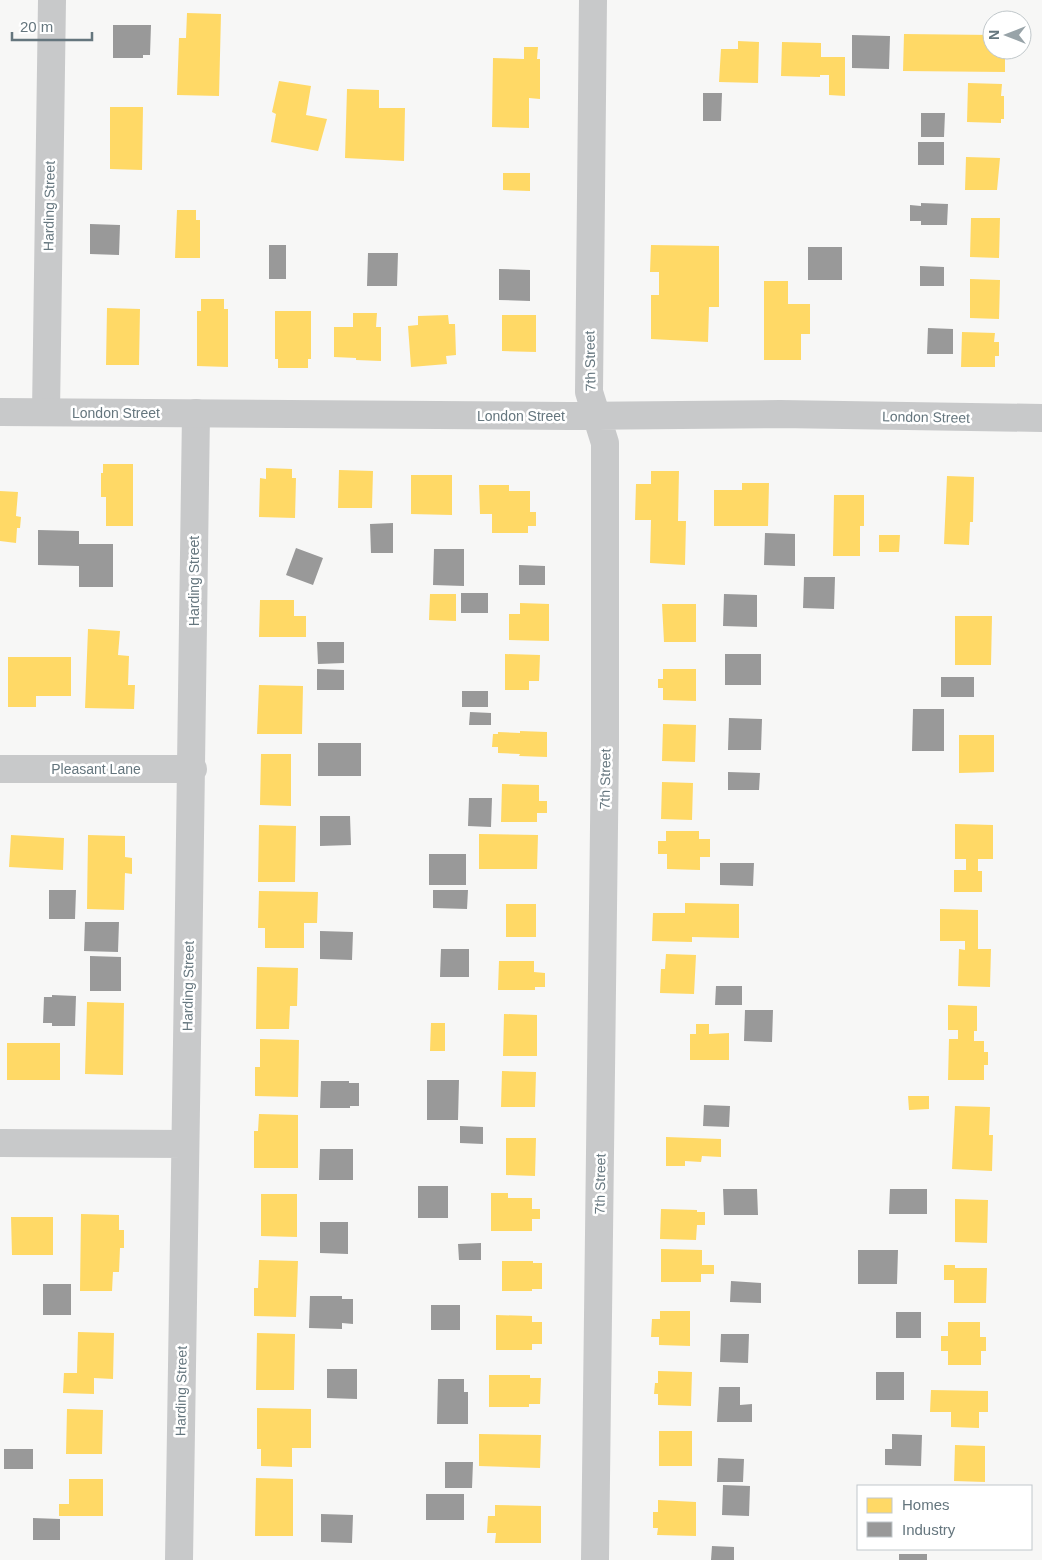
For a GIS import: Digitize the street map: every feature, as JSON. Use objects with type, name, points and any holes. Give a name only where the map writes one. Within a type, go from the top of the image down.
[{"type":"street","name":"Harding Street","points":[[46,412],[52,0]]},
{"type":"street","name":"7th Street","points":[[593,0],[589,392],[605,443],[605,746],[595,1560]]},
{"type":"street","name":"London Street","points":[[0,412],[597,416],[780,414],[1042,418]]},
{"type":"street","name":"Harding Street","points":[[179,1560],[193,769],[196,413]]},
{"type":"street","name":"Pleasant Lane","points":[[0,769],[193,769]]},
{"type":"street","points":[[0,1143],[185,1144]]},
{"type":"building: Homes","points":[[187,13],[221,14],[219,96],[177,95],[179,38],[186,38]]},
{"type":"building: Homes","points":[[904,34],[982,35],[982,60],[1005,60],[1005,72],[903,71]]},
{"type":"building: Homes","points":[[738,41],[759,42],[758,83],[719,82],[721,49],[738,49]]},
{"type":"building: Homes","points":[[782,42],[821,43],[821,57],[845,57],[845,96],[829,95],[829,75],[820,75],[820,77],[781,76]]},
{"type":"building: Homes","points":[[524,47],[538,47],[537,59],[540,59],[540,99],[529,98],[529,128],[492,127],[493,58],[524,59]]},
{"type":"building: Homes","points":[[279,81],[311,86],[306,115],[327,119],[318,151],[271,142],[276,114],[272,112]]},
{"type":"building: Homes","points":[[968,83],[1002,84],[1001,96],[1004,96],[1004,119],[1001,119],[1001,123],[967,122]]},
{"type":"building: Homes","points":[[347,89],[379,90],[379,108],[405,108],[404,161],[345,158]]},
{"type":"building: Homes","points":[[110,107],[143,107],[142,170],[110,169]]},
{"type":"building: Homes","points":[[966,157],[1000,158],[997,190],[965,190]]},
{"type":"building: Homes","points":[[503,173],[530,173],[530,191],[503,190]]},
{"type":"building: Homes","points":[[177,210],[196,210],[196,220],[200,220],[200,258],[175,258]]},
{"type":"building: Homes","points":[[971,218],[1000,218],[999,258],[970,257]]},
{"type":"building: Homes","points":[[651,245],[719,246],[719,307],[709,307],[708,342],[651,339],[651,295],[659,295],[659,272],[650,272]]},
{"type":"building: Homes","points":[[970,279],[1000,280],[999,319],[970,318]]},
{"type":"building: Homes","points":[[764,281],[788,281],[788,304],[810,304],[810,334],[801,334],[801,360],[764,360]]},
{"type":"building: Homes","points":[[201,299],[224,299],[224,309],[228,309],[228,367],[197,366],[197,311],[201,311]]},
{"type":"building: Homes","points":[[107,308],[140,309],[139,365],[106,365]]},
{"type":"building: Homes","points":[[275,311],[311,311],[311,359],[308,359],[308,368],[278,368],[278,359],[275,359]]},
{"type":"building: Homes","points":[[353,313],[377,313],[376,327],[381,327],[381,361],[334,357],[334,327],[353,327]]},
{"type":"building: Homes","points":[[448,315],[449,324],[455,324],[456,355],[446,356],[447,364],[411,367],[408,326],[418,325],[418,316]]},
{"type":"building: Homes","points":[[502,315],[536,315],[536,352],[502,351]]},
{"type":"building: Homes","points":[[962,332],[995,333],[994,342],[999,342],[999,356],[995,356],[995,367],[961,367]]},
{"type":"building: Homes","points":[[103,464],[133,464],[133,526],[106,526],[106,497],[101,497]]},
{"type":"building: Homes","points":[[266,468],[292,469],[292,478],[296,478],[295,518],[259,517],[260,478],[266,479]]},
{"type":"building: Homes","points":[[339,470],[373,471],[372,508],[338,508]]},
{"type":"building: Homes","points":[[651,471],[679,471],[678,521],[686,521],[685,565],[650,563],[651,520],[635,520],[636,484],[651,484]]},
{"type":"building: Homes","points":[[411,475],[452,475],[452,515],[411,514]]},
{"type":"building: Homes","points":[[947,476],[974,477],[973,522],[970,522],[969,545],[944,544]]},
{"type":"building: Homes","points":[[742,483],[769,483],[768,526],[714,526],[714,490],[742,490]]},
{"type":"building: Homes","points":[[479,485],[509,485],[509,491],[530,491],[530,512],[536,512],[536,526],[528,526],[528,533],[492,533],[492,514],[480,514]]},
{"type":"building: Homes","points":[[0,491],[18,492],[16,516],[21,517],[20,528],[17,528],[16,543],[0,541]]},
{"type":"building: Homes","points":[[834,495],[864,495],[864,526],[860,526],[860,556],[833,556]]},
{"type":"building: Homes","points":[[879,535],[900,535],[899,552],[879,552]]},
{"type":"building: Homes","points":[[430,594],[456,594],[456,621],[429,620]]},
{"type":"building: Homes","points":[[260,600],[294,600],[294,616],[306,616],[306,637],[259,637]]},
{"type":"building: Homes","points":[[520,603],[549,604],[549,641],[509,640],[509,614],[520,614]]},
{"type":"building: Homes","points":[[662,604],[696,604],[696,642],[664,642]]},
{"type":"building: Homes","points":[[955,616],[992,616],[991,665],[955,665]]},
{"type":"building: Homes","points":[[88,629],[120,631],[118,655],[129,656],[128,685],[135,685],[134,709],[85,708]]},
{"type":"building: Homes","points":[[505,654],[540,655],[539,681],[529,681],[529,690],[505,690]]},
{"type":"building: Homes","points":[[8,657],[71,657],[71,696],[36,696],[36,707],[8,707]]},
{"type":"building: Homes","points":[[663,669],[696,669],[696,701],[663,700],[663,688],[658,688],[658,679],[663,679]]},
{"type":"building: Homes","points":[[259,685],[303,686],[302,734],[257,734]]},
{"type":"building: Homes","points":[[663,724],[696,725],[695,762],[662,761]]},
{"type":"building: Homes","points":[[520,731],[547,732],[547,757],[498,753],[498,747],[492,747],[493,734],[498,734],[498,732],[520,733]]},
{"type":"building: Homes","points":[[959,735],[994,735],[994,772],[959,773]]},
{"type":"building: Homes","points":[[261,754],[291,754],[291,806],[260,805]]},
{"type":"building: Homes","points":[[662,782],[693,783],[692,820],[661,819]]},
{"type":"building: Homes","points":[[502,784],[539,785],[539,801],[547,801],[547,813],[537,813],[537,822],[501,822]]},
{"type":"building: Homes","points":[[955,824],[993,825],[993,859],[978,859],[978,871],[982,871],[982,892],[954,892],[954,870],[966,870],[966,859],[955,859]]},
{"type":"building: Homes","points":[[259,825],[296,826],[295,882],[258,882]]},
{"type":"building: Homes","points":[[666,831],[699,831],[699,839],[710,839],[710,857],[700,857],[700,870],[667,869],[667,854],[658,854],[658,841],[666,841]]},
{"type":"building: Homes","points":[[479,834],[538,835],[537,869],[479,869]]},
{"type":"building: Homes","points":[[11,835],[64,838],[63,870],[9,867]]},
{"type":"building: Homes","points":[[88,835],[125,836],[125,857],[132,858],[132,874],[125,873],[124,910],[87,909]]},
{"type":"building: Homes","points":[[259,891],[318,892],[317,923],[304,923],[304,948],[265,948],[265,928],[258,928]]},
{"type":"building: Homes","points":[[685,903],[739,904],[739,938],[692,937],[692,942],[652,941],[653,913],[685,913]]},
{"type":"building: Homes","points":[[506,904],[536,904],[536,937],[506,937]]},
{"type":"building: Homes","points":[[940,909],[978,910],[978,949],[991,949],[990,987],[958,986],[959,949],[965,950],[965,941],[940,941]]},
{"type":"building: Homes","points":[[666,954],[696,955],[694,994],[660,993],[661,969],[665,969]]},
{"type":"building: Homes","points":[[499,961],[534,961],[534,972],[545,973],[545,987],[535,987],[535,990],[498,990]]},
{"type":"building: Homes","points":[[257,967],[298,968],[297,1006],[290,1006],[289,1029],[256,1029]]},
{"type":"building: Homes","points":[[87,1002],[124,1003],[123,1075],[85,1074]]},
{"type":"building: Homes","points":[[948,1005],[977,1006],[977,1031],[974,1031],[974,1041],[984,1041],[984,1052],[988,1052],[988,1065],[984,1065],[984,1080],[948,1080],[949,1039],[958,1039],[958,1030],[948,1030]]},
{"type":"building: Homes","points":[[504,1014],[537,1015],[537,1056],[503,1056]]},
{"type":"building: Homes","points":[[431,1023],[445,1023],[445,1051],[430,1051]]},
{"type":"building: Homes","points":[[696,1024],[709,1024],[709,1034],[729,1033],[729,1060],[690,1060],[690,1034],[696,1034]]},
{"type":"building: Homes","points":[[260,1039],[299,1040],[298,1097],[255,1096],[255,1067],[260,1067]]},
{"type":"building: Homes","points":[[7,1043],[60,1043],[60,1080],[7,1080]]},
{"type":"building: Homes","points":[[502,1071],[536,1072],[535,1107],[501,1107]]},
{"type":"building: Homes","points":[[908,1096],[929,1096],[929,1109],[909,1110]]},
{"type":"building: Homes","points":[[955,1106],[990,1107],[989,1135],[993,1135],[992,1171],[952,1169]]},
{"type":"building: Homes","points":[[259,1114],[298,1115],[298,1168],[254,1168],[254,1131],[258,1131]]},
{"type":"building: Homes","points":[[666,1137],[721,1139],[721,1157],[702,1156],[701,1162],[685,1161],[685,1166],[666,1166]]},
{"type":"building: Homes","points":[[506,1138],[536,1138],[535,1176],[506,1175]]},
{"type":"building: Homes","points":[[491,1193],[508,1193],[508,1198],[532,1198],[532,1209],[540,1209],[540,1219],[532,1219],[532,1231],[491,1231]]},
{"type":"building: Homes","points":[[261,1194],[297,1194],[297,1237],[261,1236]]},
{"type":"building: Homes","points":[[955,1199],[988,1200],[987,1243],[955,1242]]},
{"type":"building: Homes","points":[[661,1209],[705,1212],[705,1225],[697,1225],[696,1240],[660,1239]]},
{"type":"building: Homes","points":[[81,1214],[119,1215],[119,1230],[124,1230],[124,1248],[120,1248],[119,1272],[113,1272],[112,1291],[80,1291]]},
{"type":"building: Homes","points":[[11,1217],[53,1217],[53,1255],[12,1255]]},
{"type":"building: Homes","points":[[661,1249],[702,1250],[702,1265],[714,1265],[714,1274],[701,1274],[701,1282],[661,1282]]},
{"type":"building: Homes","points":[[259,1260],[298,1261],[296,1317],[254,1316],[254,1288],[258,1288]]},
{"type":"building: Homes","points":[[502,1261],[533,1261],[533,1263],[542,1263],[542,1289],[502,1291]]},
{"type":"building: Homes","points":[[944,1265],[955,1265],[955,1268],[987,1268],[986,1303],[954,1303],[954,1280],[944,1280]]},
{"type":"building: Homes","points":[[660,1311],[690,1311],[690,1346],[659,1345],[659,1337],[651,1337],[652,1319],[660,1319]]},
{"type":"building: Homes","points":[[496,1315],[532,1316],[532,1322],[542,1322],[542,1344],[532,1344],[532,1350],[496,1350]]},
{"type":"building: Homes","points":[[948,1322],[980,1322],[980,1337],[986,1337],[986,1351],[981,1351],[981,1365],[948,1365],[948,1351],[941,1351],[941,1336],[948,1336]]},
{"type":"building: Homes","points":[[78,1332],[114,1333],[113,1379],[94,1378],[94,1394],[63,1393],[64,1373],[77,1373]]},
{"type":"building: Homes","points":[[257,1333],[295,1334],[294,1390],[256,1390]]},
{"type":"building: Homes","points":[[658,1371],[692,1372],[691,1406],[658,1405],[658,1394],[654,1394],[655,1383],[658,1383]]},
{"type":"building: Homes","points":[[489,1375],[530,1375],[530,1378],[541,1378],[540,1404],[529,1404],[529,1407],[489,1407]]},
{"type":"building: Homes","points":[[931,1390],[988,1391],[988,1412],[979,1412],[979,1428],[951,1427],[951,1412],[930,1412]]},
{"type":"building: Homes","points":[[257,1408],[311,1409],[311,1448],[292,1448],[292,1467],[261,1466],[261,1449],[257,1449]]},
{"type":"building: Homes","points":[[67,1409],[103,1410],[102,1454],[66,1454]]},
{"type":"building: Homes","points":[[659,1431],[692,1431],[692,1466],[659,1466]]},
{"type":"building: Homes","points":[[479,1434],[541,1435],[540,1468],[479,1466]]},
{"type":"building: Homes","points":[[955,1445],[985,1446],[985,1482],[954,1481]]},
{"type":"building: Homes","points":[[256,1478],[293,1479],[293,1536],[255,1536]]},
{"type":"building: Homes","points":[[69,1479],[103,1479],[103,1516],[59,1516],[59,1504],[69,1504]]},
{"type":"building: Homes","points":[[658,1500],[696,1502],[696,1536],[657,1535],[658,1528],[653,1528],[653,1512],[658,1512]]},
{"type":"building: Homes","points":[[495,1505],[541,1506],[541,1543],[495,1543],[496,1533],[487,1533],[488,1516],[495,1516]]},
{"type":"building: Industry","points":[[113,25],[151,25],[150,55],[143,55],[143,58],[113,58]]},
{"type":"building: Industry","points":[[852,35],[890,36],[889,69],[852,68]]},
{"type":"building: Industry","points":[[703,93],[722,93],[721,121],[703,121]]},
{"type":"building: Industry","points":[[921,113],[945,113],[944,137],[921,137]]},
{"type":"building: Industry","points":[[918,142],[944,142],[944,165],[918,165]]},
{"type":"building: Industry","points":[[921,203],[948,204],[947,225],[921,225],[921,221],[910,221],[910,205],[921,206]]},
{"type":"building: Industry","points":[[90,224],[120,225],[119,255],[90,254]]},
{"type":"building: Industry","points":[[269,245],[286,245],[286,279],[269,279]]},
{"type":"building: Industry","points":[[808,247],[842,247],[842,280],[808,280]]},
{"type":"building: Industry","points":[[368,253],[398,253],[397,286],[367,286]]},
{"type":"building: Industry","points":[[920,266],[944,267],[944,286],[920,286]]},
{"type":"building: Industry","points":[[499,269],[530,270],[530,301],[499,300]]},
{"type":"building: Industry","points":[[928,328],[953,329],[953,354],[927,354]]},
{"type":"building: Industry","points":[[393,523],[393,553],[371,553],[370,524]]},
{"type":"building: Industry","points":[[38,530],[79,531],[79,544],[113,544],[113,587],[79,587],[79,566],[38,565]]},
{"type":"building: Industry","points":[[765,533],[795,534],[795,566],[764,565]]},
{"type":"building: Industry","points":[[296,548],[323,558],[313,585],[286,575]]},
{"type":"building: Industry","points":[[434,549],[464,549],[464,586],[433,585]]},
{"type":"building: Industry","points":[[519,565],[545,566],[545,585],[519,585]]},
{"type":"building: Industry","points":[[804,577],[835,577],[834,609],[803,608]]},
{"type":"building: Industry","points":[[461,593],[488,593],[488,613],[461,613]]},
{"type":"building: Industry","points":[[724,594],[757,595],[757,627],[723,626]]},
{"type":"building: Industry","points":[[317,642],[344,642],[344,663],[318,664]]},
{"type":"building: Industry","points":[[725,654],[761,654],[761,685],[725,685]]},
{"type":"building: Industry","points":[[317,669],[344,670],[344,690],[317,690]]},
{"type":"building: Industry","points":[[941,677],[974,677],[974,697],[941,697]]},
{"type":"building: Industry","points":[[462,691],[488,691],[488,707],[462,707]]},
{"type":"building: Industry","points":[[913,709],[944,709],[944,751],[912,751]]},
{"type":"building: Industry","points":[[470,712],[491,713],[491,725],[469,725]]},
{"type":"building: Industry","points":[[729,718],[762,719],[761,750],[728,750]]},
{"type":"building: Industry","points":[[318,743],[361,743],[361,776],[318,776]]},
{"type":"building: Industry","points":[[728,772],[760,773],[759,790],[728,790]]},
{"type":"building: Industry","points":[[469,798],[492,798],[491,827],[468,826]]},
{"type":"building: Industry","points":[[320,816],[350,816],[351,845],[320,846]]},
{"type":"building: Industry","points":[[429,854],[466,854],[466,885],[429,885]]},
{"type":"building: Industry","points":[[720,863],[754,863],[753,886],[720,885]]},
{"type":"building: Industry","points":[[49,890],[76,890],[75,919],[49,919]]},
{"type":"building: Industry","points":[[433,890],[468,890],[467,909],[433,908]]},
{"type":"building: Industry","points":[[85,922],[119,922],[118,952],[84,951]]},
{"type":"building: Industry","points":[[320,931],[353,932],[352,960],[320,959]]},
{"type":"building: Industry","points":[[441,949],[469,949],[469,977],[440,977]]},
{"type":"building: Industry","points":[[90,956],[121,957],[121,991],[90,991]]},
{"type":"building: Industry","points":[[716,986],[742,986],[742,1005],[715,1005]]},
{"type":"building: Industry","points":[[52,995],[76,996],[75,1026],[52,1026],[52,1023],[43,1023],[44,997],[52,997]]},
{"type":"building: Industry","points":[[745,1010],[773,1010],[772,1042],[744,1041]]},
{"type":"building: Industry","points":[[427,1080],[459,1080],[458,1120],[427,1120]]},
{"type":"building: Industry","points":[[321,1081],[359,1083],[359,1106],[350,1106],[350,1108],[320,1108]]},
{"type":"building: Industry","points":[[704,1105],[730,1106],[729,1127],[703,1126]]},
{"type":"building: Industry","points":[[460,1126],[483,1127],[483,1144],[460,1143]]},
{"type":"building: Industry","points":[[320,1149],[353,1149],[353,1180],[319,1180]]},
{"type":"building: Industry","points":[[418,1186],[448,1186],[448,1218],[418,1218]]},
{"type":"building: Industry","points":[[723,1189],[757,1189],[758,1215],[724,1215]]},
{"type":"building: Industry","points":[[890,1189],[927,1189],[927,1214],[889,1214]]},
{"type":"building: Industry","points":[[320,1222],[348,1222],[348,1254],[320,1253]]},
{"type":"building: Industry","points":[[481,1243],[481,1260],[459,1260],[458,1244]]},
{"type":"building: Industry","points":[[858,1250],[898,1250],[897,1284],[858,1284]]},
{"type":"building: Industry","points":[[731,1281],[761,1283],[761,1303],[730,1302]]},
{"type":"building: Industry","points":[[43,1284],[71,1284],[71,1315],[43,1315]]},
{"type":"building: Industry","points":[[310,1296],[342,1296],[342,1299],[353,1299],[353,1324],[342,1323],[342,1329],[309,1328]]},
{"type":"building: Industry","points":[[431,1305],[460,1305],[460,1330],[431,1330]]},
{"type":"building: Industry","points":[[896,1312],[921,1312],[921,1338],[896,1338]]},
{"type":"building: Industry","points":[[721,1334],[749,1334],[748,1363],[720,1362]]},
{"type":"building: Industry","points":[[327,1369],[357,1369],[357,1399],[327,1398]]},
{"type":"building: Industry","points":[[876,1372],[904,1372],[904,1400],[876,1400]]},
{"type":"building: Industry","points":[[438,1379],[464,1379],[464,1392],[468,1392],[468,1424],[437,1424]]},
{"type":"building: Industry","points":[[719,1387],[740,1387],[740,1405],[752,1404],[752,1422],[717,1422]]},
{"type":"building: Industry","points":[[892,1434],[922,1435],[921,1466],[885,1465],[885,1449],[892,1449]]},
{"type":"building: Industry","points":[[4,1449],[33,1449],[33,1469],[4,1469]]},
{"type":"building: Industry","points":[[718,1458],[744,1459],[743,1482],[717,1482]]},
{"type":"building: Industry","points":[[445,1462],[473,1462],[472,1488],[445,1488]]},
{"type":"building: Industry","points":[[723,1485],[750,1486],[749,1516],[722,1515]]},
{"type":"building: Industry","points":[[426,1494],[464,1494],[464,1520],[426,1520]]},
{"type":"building: Industry","points":[[321,1514],[353,1515],[352,1543],[321,1542]]},
{"type":"building: Industry","points":[[33,1518],[60,1519],[60,1540],[33,1540]]},
{"type":"building: Industry","points":[[712,1546],[734,1547],[734,1560],[711,1560]]},
{"type":"building: Industry","points":[[899,1554],[927,1554],[927,1560],[899,1560]]}]
